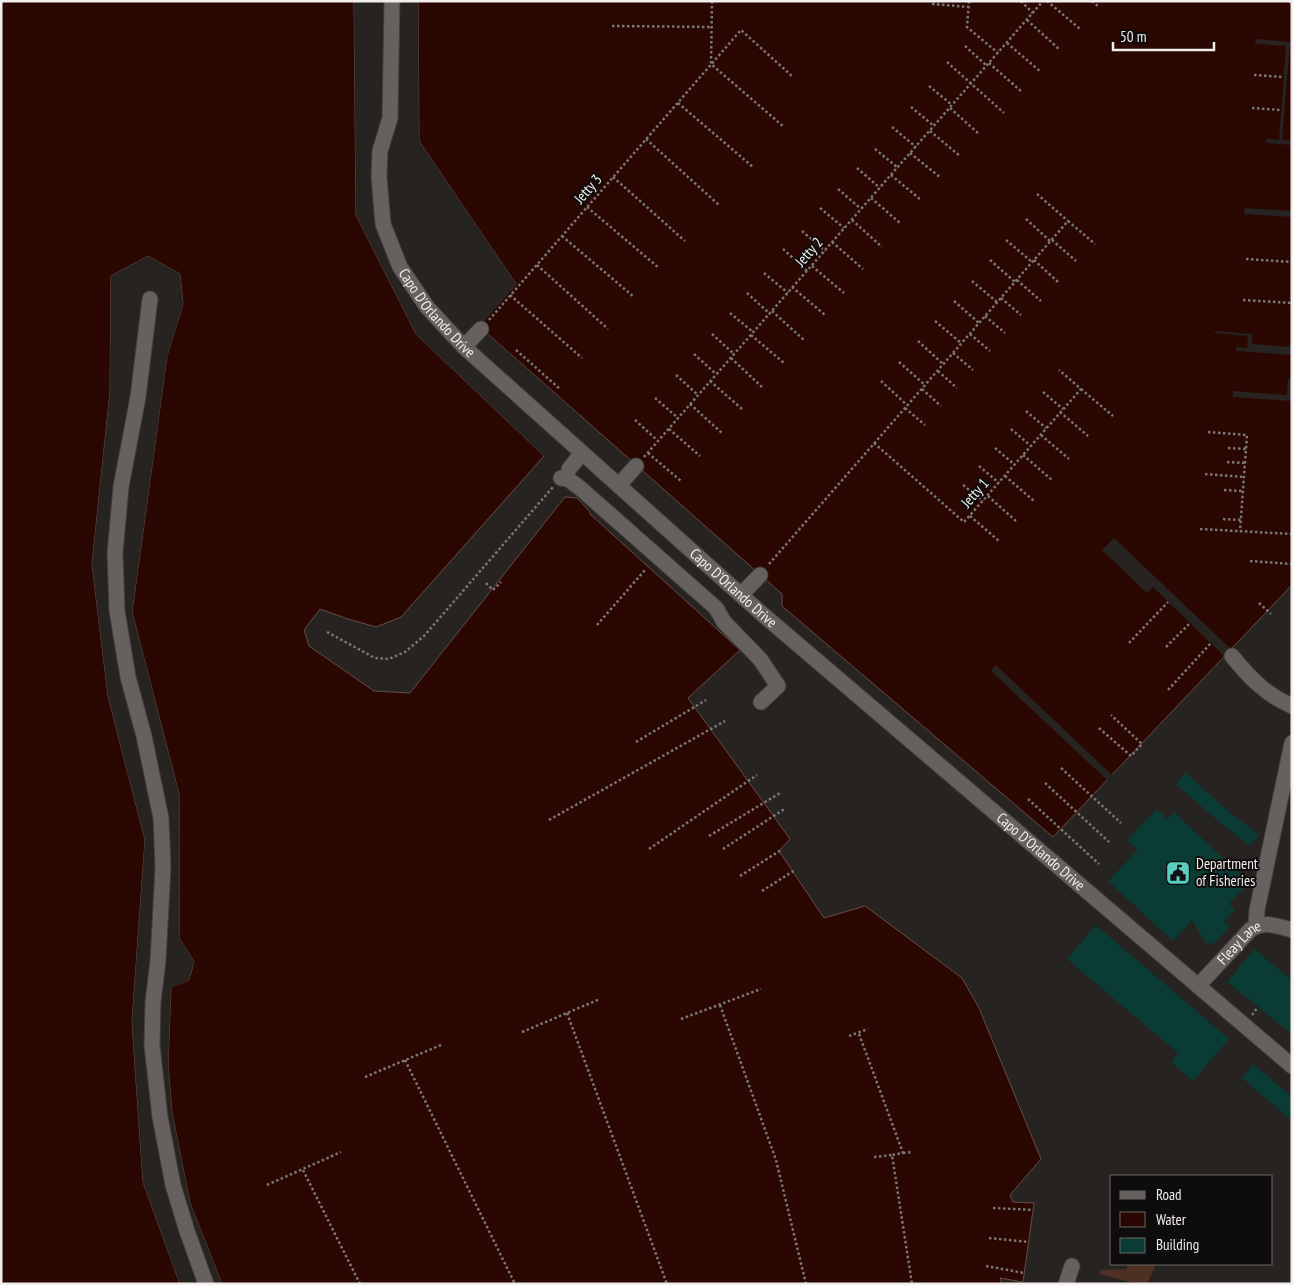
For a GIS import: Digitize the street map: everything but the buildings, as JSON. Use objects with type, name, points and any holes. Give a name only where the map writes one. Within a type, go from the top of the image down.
[{"type":"street","name":"Capo D'Orlando Drive","points":[[392,1],[390,118],[380,151],[379,177],[383,224],[400,266],[427,307],[464,347],[741,595],[1292,1066]]},
{"type":"street","points":[[150,299],[138,397],[120,488],[115,553],[116,611],[128,677],[144,736],[161,818],[163,868],[158,961],[153,1002],[152,1045],[160,1117],[173,1185],[206,1284]]},
{"type":"street","points":[[464,347],[481,328]]},
{"type":"street","points":[[582,453],[565,473],[568,479],[716,608],[724,622],[760,659],[778,686],[761,702]]},
{"type":"street","points":[[619,485],[636,466]]},
{"type":"street","points":[[741,595],[760,575]]},
{"type":"street","points":[[1232,656],[1251,680],[1276,699],[1292,706]]},
{"type":"street","points":[[1256,925],[1257,910],[1292,743]]},
{"type":"street","name":"Fleay Lane","points":[[1198,986],[1256,925],[1266,924],[1292,930]]},
{"type":"street","points":[[1066,1284],[1072,1266]]},
{"type":"path","points":[[712,1],[711,64],[784,127]]},
{"type":"path","points":[[969,1],[968,26],[998,53]]},
{"type":"path","points":[[1021,1],[1033,13]]},
{"type":"path","name":"Jetty 2","points":[[636,466],[1044,1]]},
{"type":"path","points":[[1048,1],[1080,29]]},
{"type":"path","points":[[1092,1],[1099,7]]},
{"type":"path","points":[[932,4],[969,7]]},
{"type":"path","points":[[1027,20],[1060,50]]},
{"type":"path","points":[[612,26],[712,27]]},
{"type":"path","name":"Jetty 3","points":[[481,328],[741,30],[792,76]]},
{"type":"path","points":[[1007,43],[1041,72]]},
{"type":"path","points":[[964,46],[1022,92]]},
{"type":"path","points":[[947,62],[1004,113]]},
{"type":"path","points":[[1254,75],[1284,77]]},
{"type":"path","points":[[929,86],[979,134]]},
{"type":"path","points":[[678,103],[753,167]]},
{"type":"path","points":[[911,107],[934,126]]},
{"type":"path","points":[[1252,108],[1281,110]]},
{"type":"path","points":[[892,127],[916,147]]},
{"type":"path","points":[[930,131],[960,156]]},
{"type":"path","points":[[646,139],[719,205]]},
{"type":"path","points":[[875,149],[897,168]]},
{"type":"path","points":[[910,153],[941,178]]},
{"type":"path","points":[[857,168],[880,188]]},
{"type":"path","points":[[891,175],[921,200]]},
{"type":"path","points":[[613,177],[685,242]]},
{"type":"path","points":[[838,188],[861,209]]},
{"type":"path","points":[[1037,194],[1095,244]]},
{"type":"path","points":[[871,198],[900,223]]},
{"type":"path","points":[[587,207],[659,268]]},
{"type":"path","points":[[820,208],[844,228]]},
{"type":"path","points":[[1026,219],[1076,261]]},
{"type":"path","points":[[852,220],[882,247]]},
{"type":"path","points":[[760,575],[1068,221]]},
{"type":"path","points":[[802,231],[825,251]]},
{"type":"path","points":[[562,236],[634,297]]},
{"type":"path","points":[[1006,240],[1058,282]]},
{"type":"path","points":[[832,242],[863,269]]},
{"type":"path","points":[[782,249],[807,271]]},
{"type":"path","points":[[1246,259],[1292,262]]},
{"type":"path","points":[[990,260],[1041,301]]},
{"type":"path","points":[[537,265],[608,329]]},
{"type":"path","points":[[812,266],[844,293]]},
{"type":"path","points":[[764,273],[788,293]]},
{"type":"path","points":[[972,281],[997,302]]},
{"type":"path","points":[[792,288],[825,315]]},
{"type":"path","points":[[747,293],[804,340]]},
{"type":"path","points":[[510,295],[582,358]]},
{"type":"path","points":[[1001,298],[1021,315]]},
{"type":"path","points":[[1243,300],[1292,303]]},
{"type":"path","points":[[954,301],[979,323]]},
{"type":"path","points":[[730,313],[784,363]]},
{"type":"path","points":[[985,316],[1006,333]]},
{"type":"path","points":[[935,321],[962,343]]},
{"type":"path","points":[[970,333],[990,351]]},
{"type":"path","points":[[712,334],[734,354]]},
{"type":"path","points":[[918,341],[943,364]]},
{"type":"path","points":[[516,350],[560,389]]},
{"type":"path","points":[[953,353],[973,370]]},
{"type":"path","points":[[694,354],[716,374]]},
{"type":"path","points":[[730,358],[762,387]]},
{"type":"path","points":[[899,362],[925,385]]},
{"type":"path","points":[[1059,370],[1113,416]]},
{"type":"path","points":[[937,371],[957,388]]},
{"type":"path","points":[[676,375],[698,395]]},
{"type":"path","points":[[710,381],[742,409]]},
{"type":"path","points":[[881,381],[908,405]]},
{"type":"path","points":[[921,389],[941,406]]},
{"type":"path","name":"Jetty 1","points":[[874,442],[964,522],[1081,389]]},
{"type":"path","points":[[1043,392],[1063,409]]},
{"type":"path","points":[[655,398],[678,418]]},
{"type":"path","points":[[690,404],[723,434]]},
{"type":"path","points":[[905,408],[925,425]]},
{"type":"path","points":[[1026,410],[1046,428]]},
{"type":"path","points":[[1060,412],[1088,436]]},
{"type":"path","points":[[635,420],[658,441]]},
{"type":"path","points":[[669,428],[700,456]]},
{"type":"path","points":[[1011,429],[1031,446]]},
{"type":"path","points":[[1208,432],[1247,435],[1240,531]]},
{"type":"path","points":[[1041,435],[1069,459]]},
{"type":"path","points":[[995,448],[1015,465]]},
{"type":"path","points":[[1228,448],[1246,449]]},
{"type":"path","points":[[648,453],[681,481]]},
{"type":"path","points":[[1023,455],[1052,480]]},
{"type":"path","points":[[1227,462],[1245,464]]},
{"type":"path","points":[[979,466],[999,483]]},
{"type":"path","points":[[327,632],[375,658],[389,658],[405,652],[424,636],[565,473]]},
{"type":"path","points":[[1205,474],[1244,477]]},
{"type":"path","points":[[1005,476],[1034,501]]},
{"type":"path","points":[[963,485],[983,501]]},
{"type":"path","points":[[1224,490],[1243,491]]},
{"type":"path","points":[[988,496],[1016,521]]},
{"type":"path","points":[[970,516],[999,542]]},
{"type":"path","points":[[1223,518],[1241,520]]},
{"type":"path","points":[[1200,529],[1292,534]]},
{"type":"path","points":[[1250,561],[1292,564]]},
{"type":"path","points":[[598,625],[645,570]]},
{"type":"path","points":[[486,583],[493,590],[501,582]]},
{"type":"path","points":[[1129,644],[1168,602]]},
{"type":"path","points":[[1259,603],[1271,614]]},
{"type":"path","points":[[1166,647],[1190,623]]},
{"type":"path","points":[[1168,690],[1211,643]]},
{"type":"path","points":[[636,742],[706,700]]},
{"type":"path","points":[[1100,728],[1131,756],[1138,750],[1142,744],[1110,715]]},
{"type":"path","points":[[549,820],[724,720]]},
{"type":"path","points":[[1061,768],[1121,823]]},
{"type":"path","points":[[649,848],[757,775]]},
{"type":"path","points":[[1045,783],[1109,842]]},
{"type":"path","points":[[709,836],[780,793]]},
{"type":"path","points":[[1028,799],[1099,864]]},
{"type":"path","points":[[723,849],[786,808]]},
{"type":"path","points":[[740,876],[781,850]]},
{"type":"path","points":[[762,891],[795,870]]},
{"type":"path","points":[[681,1019],[761,989]]},
{"type":"path","points":[[522,1032],[600,998]]},
{"type":"path","points":[[720,1005],[776,1160],[806,1284]]},
{"type":"path","points":[[567,1013],[667,1284]]},
{"type":"path","points":[[849,1036],[859,1034],[868,1029]]},
{"type":"path","points":[[859,1034],[903,1153]]},
{"type":"path","points":[[365,1077],[442,1045]]},
{"type":"path","points":[[405,1060],[516,1284]]},
{"type":"path","points":[[267,1186],[341,1152]]},
{"type":"path","points":[[874,1158],[912,1152]]},
{"type":"path","points":[[892,1155],[912,1284]]},
{"type":"path","points":[[302,1170],[360,1284]]},
{"type":"path","points":[[993,1208],[1033,1210]]},
{"type":"path","points":[[989,1238],[1028,1242]]},
{"type":"path","points":[[986,1266],[1024,1273]]},
{"type":"shaded area","points":[[1127,1265],[1156,1265],[1147,1284],[1137,1284],[1099,1274],[1101,1270],[1127,1269]]},
{"type":"water","points":[[1,1],[354,1],[356,215],[416,334],[544,456],[401,617],[376,627],[320,609],[304,630],[309,646],[374,691],[410,693],[565,497],[577,498],[590,514],[740,650],[688,698],[790,839],[779,851],[824,918],[865,906],[962,978],[979,1008],[1041,1159],[1010,1195],[1013,1202],[1034,1203],[1023,1282],[1000,1278],[1002,1284],[222,1284],[190,1203],[172,1113],[168,1064],[171,987],[189,980],[194,962],[179,938],[179,794],[132,612],[167,356],[183,304],[180,274],[148,256],[111,276],[110,392],[92,564],[108,696],[145,840],[132,1022],[143,1182],[180,1284],[1,1284]]},
{"type":"water","points":[[418,1],[1292,1],[1292,585],[1053,837],[782,606],[782,594],[479,326],[516,284],[419,141]]},
{"type":"pier","points":[[354,1],[357,1],[359,215],[418,333],[546,454],[544,456],[416,334],[356,215]]},
{"type":"pier","points":[[416,1],[418,1],[419,141],[516,284],[480,327],[580,416],[578,418],[480,330],[477,324],[513,284],[417,141]]},
{"type":"pier","points":[[1256,39],[1290,42],[1282,140],[1292,141],[1292,145],[1266,143],[1266,139],[1279,140],[1286,46],[1255,44]]},
{"type":"pier","points":[[1245,208],[1292,211],[1292,217],[1244,214]]},
{"type":"pier","points":[[148,256],[180,274],[183,304],[167,357],[132,612],[179,794],[179,938],[194,962],[189,980],[171,988],[168,1064],[172,1113],[190,1203],[222,1284],[219,1284],[188,1204],[169,1113],[165,1064],[169,987],[187,978],[191,963],[177,938],[176,795],[130,612],[165,356],[180,304],[178,275],[148,259],[114,278],[113,392],[95,564],[111,696],[147,840],[134,1022],[145,1182],[182,1284],[180,1284],[143,1182],[132,1022],[145,840],[108,696],[92,564],[110,392],[111,276]]},
{"type":"pier","points":[[1215,331],[1252,334],[1252,344],[1289,347],[1292,344],[1292,355],[1236,351],[1236,347],[1247,348],[1248,336],[1215,333]]},
{"type":"pier","points":[[1288,379],[1292,379],[1292,401],[1233,397],[1233,391],[1287,395]]},
{"type":"pier","points":[[1114,538],[1232,650],[1225,657],[1153,587],[1147,593],[1102,550]]},
{"type":"pier","points":[[996,665],[1113,776],[1108,781],[991,671]]},
{"type":"place","name":"Department of Fisheries","points":[[1178,873]]}]
